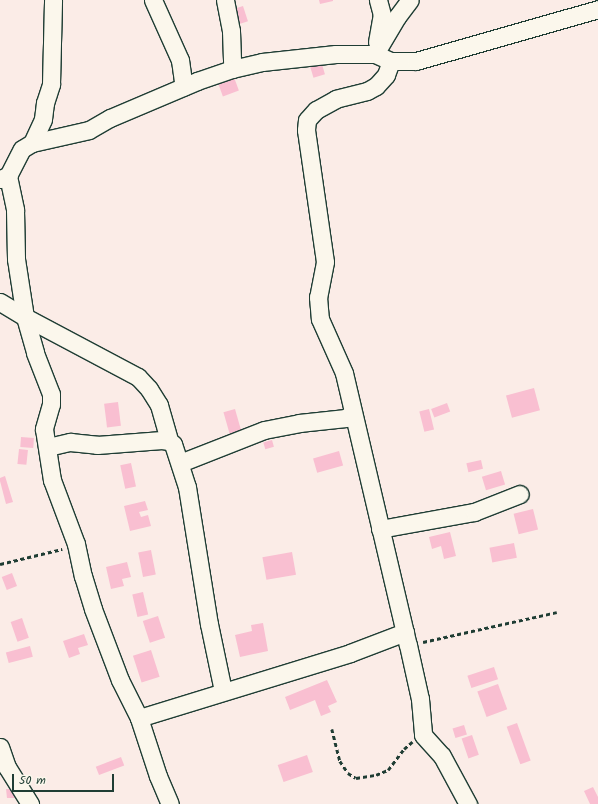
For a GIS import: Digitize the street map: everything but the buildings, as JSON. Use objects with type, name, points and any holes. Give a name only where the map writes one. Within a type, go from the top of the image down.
[{"type":"street","points":[[32,143],[43,119],[45,102],[51,84],[53,0]]},
{"type":"street","points":[[153,0],[180,60],[184,87]]},
{"type":"street","points":[[225,0],[231,30],[232,69]]},
{"type":"street","points":[[375,54],[382,15],[378,0]]},
{"type":"street","points":[[375,54],[396,17],[410,0]]},
{"type":"street","points":[[170,804],[158,776],[139,718],[120,680],[93,609],[82,576],[76,544],[52,480],[44,429],[51,404],[51,394],[35,353],[25,317],[16,259],[15,210],[4,177],[22,149],[32,143],[89,130],[110,118],[232,69],[262,62],[336,54],[375,54],[391,61],[416,61],[598,9]]},
{"type":"street","points":[[391,61],[386,75],[376,86],[367,91],[336,99],[316,110],[307,120],[306,130],[325,262],[318,297],[320,319],[344,373],[352,413],[407,638],[420,699],[423,735],[442,756],[468,804]]},
{"type":"street","points":[[0,302],[25,317],[83,346],[114,366],[138,378],[149,389],[159,405],[169,441],[176,449],[187,487],[207,616],[223,691]]},
{"type":"street","points":[[180,463],[264,430],[299,423],[346,418],[352,413]]},
{"type":"street","points":[[48,447],[70,442],[97,445],[169,441]]},
{"type":"street","points":[[380,529],[474,512],[520,494]]},
{"type":"street","points":[[139,718],[343,655],[407,638]]},
{"type":"street","points":[[0,747],[7,767],[30,804]]},
{"type":"path","points":[[0,564],[76,544]]},
{"type":"path","points":[[407,638],[557,612]]},
{"type":"path","points":[[332,729],[340,761],[348,773],[356,778],[376,775],[388,770],[404,749],[423,735]]}]
